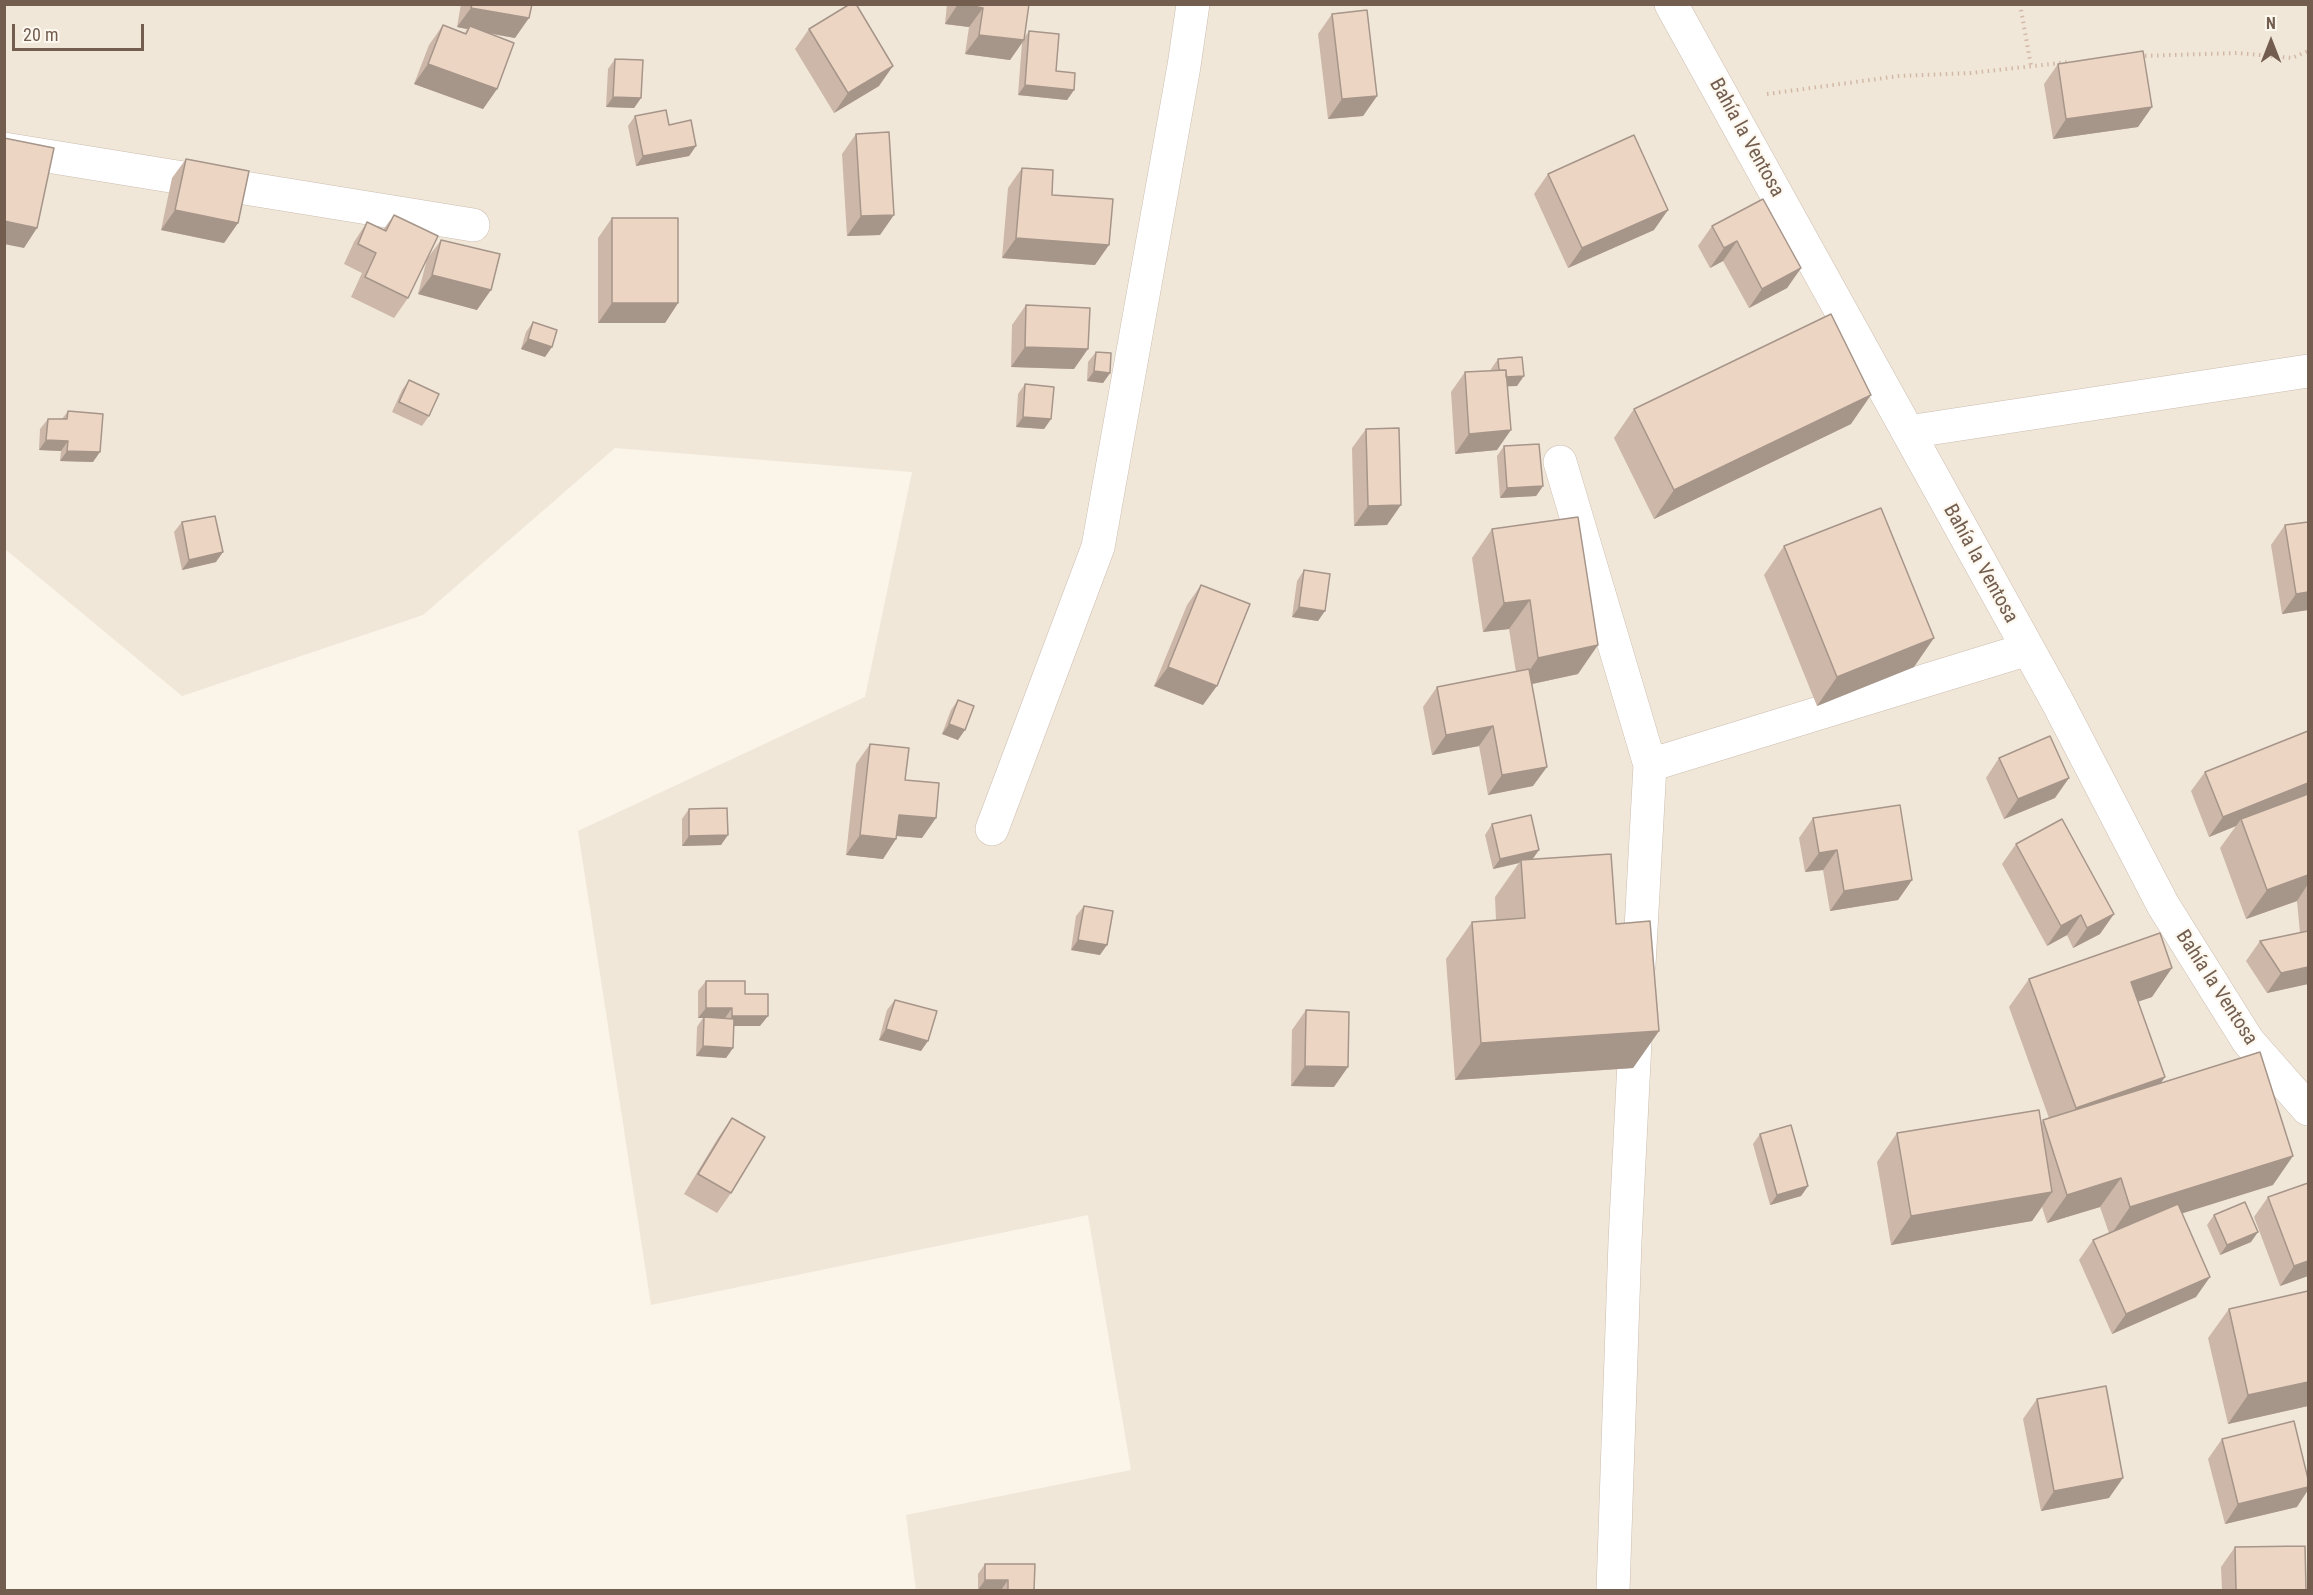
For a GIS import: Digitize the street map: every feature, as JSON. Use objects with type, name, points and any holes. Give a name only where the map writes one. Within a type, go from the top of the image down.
[{"type":"street","points":[[992,829],[1098,547],[1184,66],[1193,4]]},
{"type":"street","name":"Bahía la Ventosa","points":[[1671,4],[2028,649],[2163,905],[2248,1041],[2308,1110]]},
{"type":"street","points":[[4,149],[473,225]]},
{"type":"street","points":[[1908,432],[2308,371]]},
{"type":"street","points":[[1560,462],[1650,765],[1625,1241],[1613,1590]]},
{"type":"street","points":[[1650,765],[2028,649]]},
{"type":"path","points":[[2020,4],[2031,66]]},
{"type":"path","points":[[2136,57],[2238,53],[2292,58],[2308,51]]},
{"type":"path","points":[[1730,110],[1772,92],[1899,76],[1971,73],[2080,61]]},
{"type":"shaded area","points":[[4,5],[2308,5],[2308,1590],[916,1590],[906,1515],[1131,1470],[1088,1215],[651,1305],[578,831],[865,697],[912,472],[615,448],[423,615],[182,696],[5,549]]},
{"type":"building","points":[[472,4],[532,4],[529,18],[471,8]]},
{"type":"building","points":[[850,4],[856,4],[893,66],[848,93],[809,29]]},
{"type":"building","points":[[963,4],[1029,4],[1024,40],[979,35],[983,8]]},
{"type":"building","points":[[1367,10],[1377,96],[1342,99],[1332,14]]},
{"type":"building","points":[[443,25],[466,34],[470,26],[514,43],[497,89],[428,64]]},
{"type":"building","points":[[1029,31],[1059,34],[1056,71],[1075,73],[1074,90],[1025,85]]},
{"type":"building","points":[[2143,51],[2152,107],[2066,119],[2058,64]]},
{"type":"building","points":[[615,59],[643,60],[641,98],[613,97]]},
{"type":"building","points":[[666,110],[669,125],[691,120],[696,146],[643,156],[635,116]]},
{"type":"building","points":[[889,132],[894,215],[861,216],[856,134]]},
{"type":"building","points":[[1634,135],[1668,210],[1582,248],[1548,174]]},
{"type":"building","points":[[4,138],[54,148],[37,228],[4,221]]},
{"type":"building","points":[[186,159],[249,171],[238,223],[175,210]]},
{"type":"building","points":[[1022,168],[1053,170],[1052,195],[1113,199],[1109,245],[1016,238]]},
{"type":"building","points":[[1763,199],[1801,268],[1762,289],[1737,241],[1724,248],[1712,226]]},
{"type":"building","points":[[394,215],[438,236],[408,298],[365,277],[376,253],[358,244],[367,222],[386,231]]},
{"type":"building","points":[[612,218],[678,218],[678,303],[612,303]]},
{"type":"building","points":[[441,240],[500,254],[491,290],[432,275]]},
{"type":"building","points":[[1026,305],[1090,308],[1088,349],[1025,347]]},
{"type":"building","points":[[1831,314],[1871,395],[1674,490],[1634,409]]},
{"type":"building","points":[[533,322],[557,330],[552,347],[528,339]]},
{"type":"building","points":[[1096,352],[1111,353],[1110,373],[1094,371]]},
{"type":"building","points":[[1522,357],[1524,376],[1506,377],[1506,370],[1499,370],[1498,359]]},
{"type":"building","points":[[1506,370],[1511,430],[1469,434],[1465,372]]},
{"type":"building","points":[[409,380],[439,394],[429,416],[399,402]]},
{"type":"building","points":[[1025,384],[1054,387],[1051,419],[1023,417]]},
{"type":"building","points":[[68,411],[103,414],[100,452],[67,451],[68,441],[46,440],[48,419],[67,419]]},
{"type":"building","points":[[1399,428],[1401,505],[1368,506],[1366,429]]},
{"type":"building","points":[[1539,444],[1543,486],[1507,488],[1504,446]]},
{"type":"building","points":[[1881,508],[1934,638],[1837,677],[1784,546]]},
{"type":"building","points":[[215,516],[223,552],[189,560],[182,522]]},
{"type":"building","points":[[1578,517],[1598,645],[1538,658],[1530,600],[1504,603],[1492,529]]},
{"type":"building","points":[[2308,522],[2308,592],[2296,594],[2285,525]]},
{"type":"building","points":[[1304,570],[1330,574],[1325,611],[1299,607]]},
{"type":"building","points":[[1201,585],[1250,604],[1217,686],[1168,667]]},
{"type":"building","points":[[1529,669],[1547,767],[1502,775],[1493,726],[1446,735],[1437,687]]},
{"type":"building","points":[[958,700],[974,706],[965,730],[949,724]]},
{"type":"building","points":[[2308,731],[2308,783],[2223,817],[2205,772]]},
{"type":"building","points":[[2050,736],[2069,778],[2018,799],[1999,758]]},
{"type":"building","points":[[870,744],[909,748],[905,780],[939,783],[936,818],[899,815],[896,839],[860,835]]},
{"type":"building","points":[[2308,794],[2308,875],[2267,890],[2241,819]]},
{"type":"building","points":[[1900,805],[1912,880],[1844,891],[1837,850],[1819,853],[1813,818]]},
{"type":"building","points":[[727,808],[728,835],[689,836],[689,809]]},
{"type":"building","points":[[1531,815],[1539,850],[1500,859],[1492,824]]},
{"type":"building","points":[[2062,819],[2114,914],[2087,928],[2081,915],[2061,926],[2016,844]]},
{"type":"building","points":[[1611,854],[1616,924],[1650,921],[1659,1031],[1481,1043],[1472,922],[1525,918],[1521,860]]},
{"type":"building","points":[[1084,906],[1113,911],[1107,945],[1078,940]]},
{"type":"building","points":[[2308,931],[2308,967],[2281,973],[2260,941]]},
{"type":"building","points":[[2160,933],[2172,968],[2131,982],[2165,1077],[2076,1108],[2029,979]]},
{"type":"building","points":[[706,981],[745,981],[745,994],[768,994],[768,1016],[732,1016],[732,1008],[706,1008]]},
{"type":"building","points":[[895,1000],[937,1011],[928,1041],[886,1029]]},
{"type":"building","points":[[1306,1010],[1349,1012],[1348,1067],[1305,1066]]},
{"type":"building","points":[[704,1017],[734,1019],[733,1048],[703,1046]]},
{"type":"building","points":[[2260,1052],[2293,1156],[2130,1207],[2121,1178],[2067,1195],[2043,1120]]},
{"type":"building","points":[[2039,1110],[2052,1192],[1911,1216],[1897,1133]]},
{"type":"building","points":[[732,1118],[765,1137],[731,1193],[698,1174]]},
{"type":"building","points":[[1791,1125],[1808,1186],[1777,1195],[1760,1134]]},
{"type":"building","points":[[2308,1183],[2308,1261],[2294,1266],[2268,1197]]},
{"type":"building","points":[[2245,1202],[2258,1232],[2227,1245],[2214,1215]]},
{"type":"building","points":[[2178,1204],[2210,1277],[2126,1314],[2093,1240]]},
{"type":"building","points":[[2308,1291],[2308,1382],[2248,1395],[2229,1309]]},
{"type":"building","points":[[2106,1386],[2123,1478],[2054,1491],[2037,1399]]},
{"type":"building","points":[[2294,1421],[2308,1487],[2238,1504],[2222,1439]]},
{"type":"building","points":[[2305,1546],[2306,1590],[2236,1590],[2235,1547]]},
{"type":"building","points":[[985,1564],[1035,1564],[1034,1590],[1008,1590],[1008,1580],[985,1580]]}]
